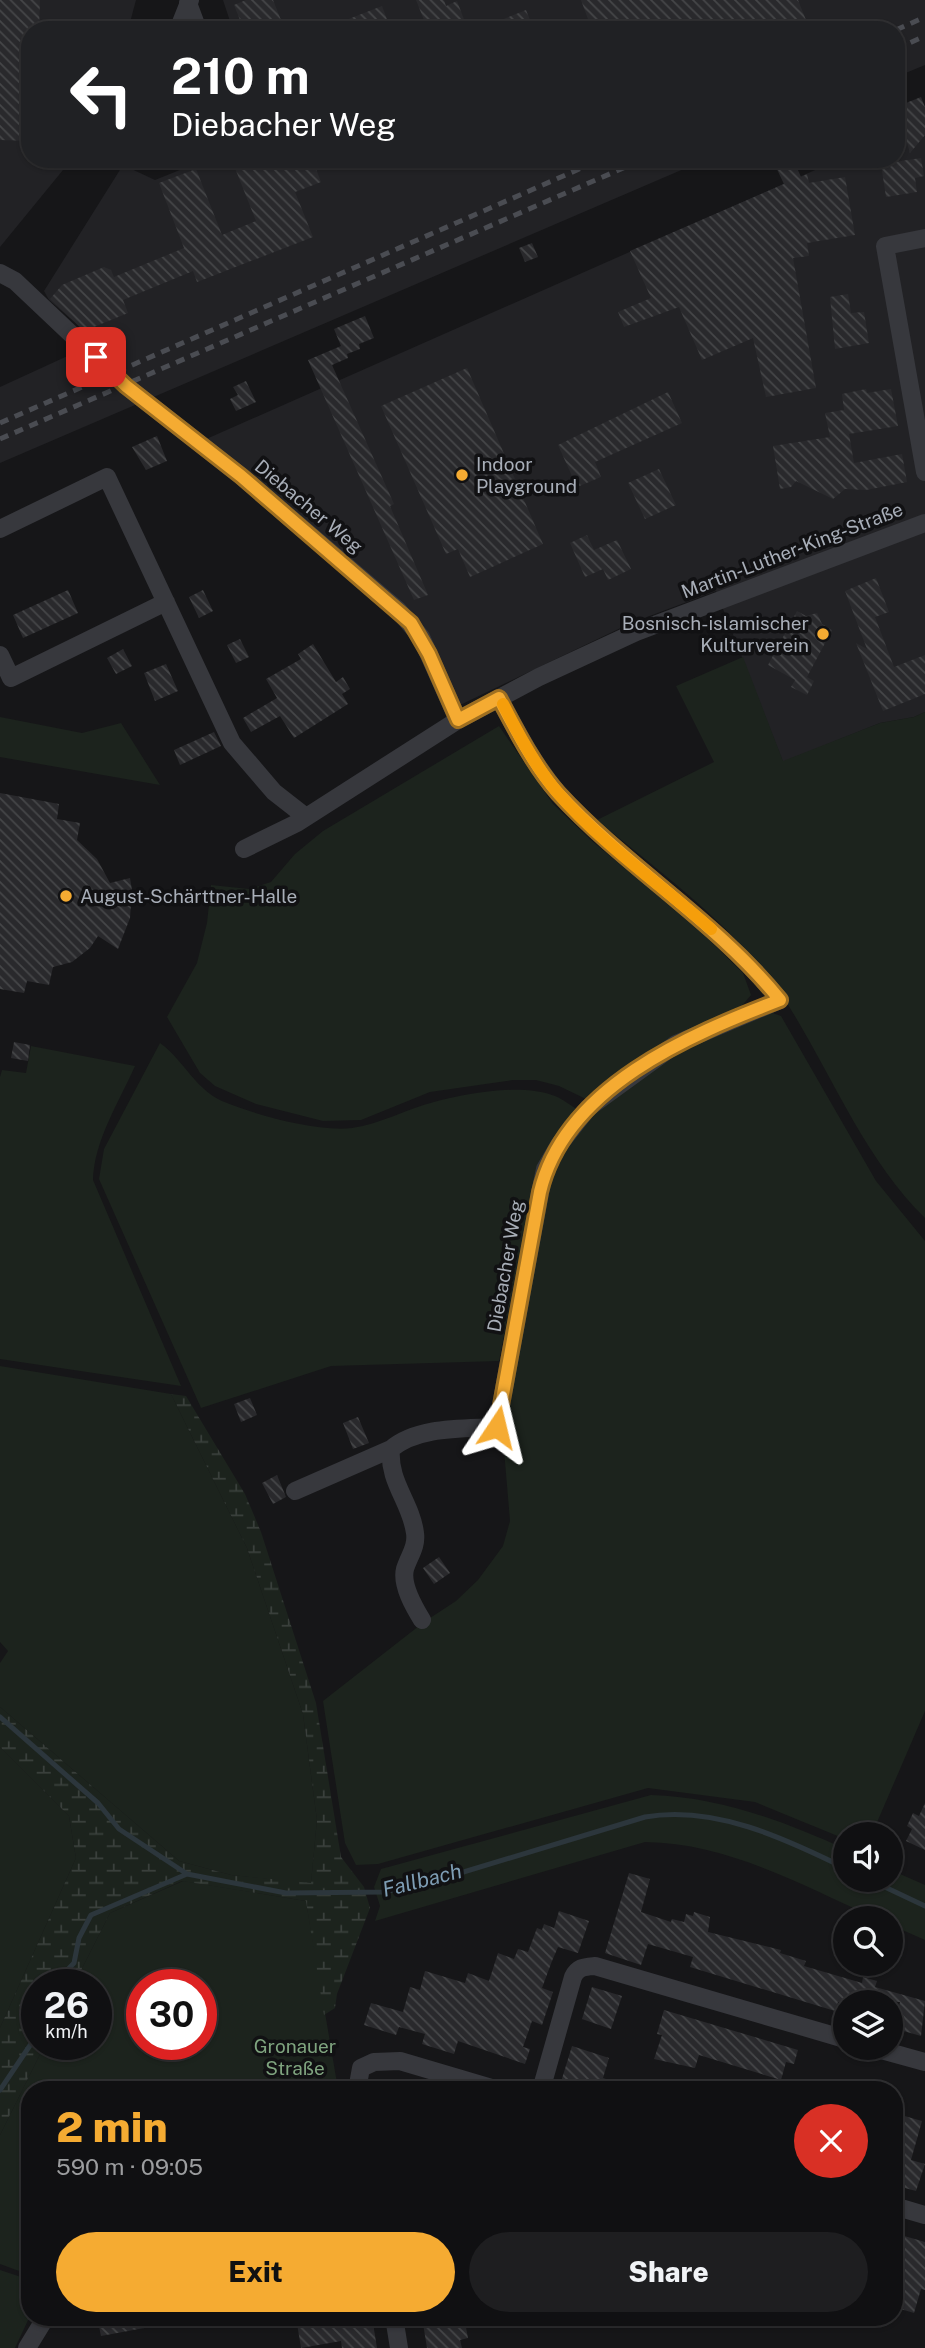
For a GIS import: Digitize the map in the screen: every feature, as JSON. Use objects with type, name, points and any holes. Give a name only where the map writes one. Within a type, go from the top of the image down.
[{"type":"street","points":[[182,21],[189,2]]},
{"type":"street","points":[[189,2],[195,21]]},
{"type":"street","points":[[925,238],[885,246],[925,472]]},
{"type":"street","name":"Diebacher Weg","points":[[0,273],[15,281],[126,386],[241,476],[398,610],[421,637],[458,720]]},
{"type":"street","points":[[0,528],[107,477],[232,743],[274,792],[306,817]]},
{"type":"street","name":"Martin-Luther-King-Straße","points":[[244,849],[306,817],[458,720],[636,632],[925,523]]},
{"type":"street","points":[[0,655],[11,678],[166,602]]},
{"type":"street","name":"Diebacher Weg","points":[[295,1491],[391,1449],[399,1442],[438,1431],[497,1427],[545,1169],[588,1108],[676,1044],[780,1000],[752,965],[600,833],[557,792],[526,746],[499,698]]},
{"type":"street","points":[[391,1449],[392,1478],[415,1533],[416,1544],[404,1571],[405,1584],[422,1620]]},
{"type":"street","points":[[544,2081],[573,1977],[576,1970],[584,1967],[595,1966],[833,2035]]},
{"type":"street","points":[[903,2056],[925,2062]]},
{"type":"street","points":[[359,2081],[361,2068],[388,2060],[465,2081]]},
{"type":"street","points":[[903,2209],[925,2215]]},
{"type":"street","points":[[27,2348],[40,2326]]},
{"type":"street","points":[[395,2326],[399,2348]]},
{"type":"shaded area","points":[[0,0],[136,0],[130,21],[21,21],[21,168],[65,168],[0,247]]},
{"type":"shaded area","points":[[223,0],[925,0],[925,65],[905,73],[905,21],[230,21]]},
{"type":"shaded area","points":[[925,122],[925,712],[914,717],[880,723],[783,762],[716,591],[631,623],[458,706],[412,612],[204,440],[820,168],[905,168],[905,131]]},
{"type":"shaded area","points":[[121,168],[129,168],[155,180],[185,168],[686,168],[0,463],[0,387],[98,342],[49,300],[44,291]]},
{"type":"green space","points":[[743,657],[783,761],[880,723],[914,717],[925,712],[925,1218],[883,1168],[802,1028],[766,974],[745,949],[698,903],[597,820],[714,762],[676,686]]},
{"type":"green space","points":[[0,717],[82,733],[121,723],[160,785],[0,757]]},
{"type":"green space","points":[[499,726],[553,804],[593,842],[692,923],[743,973],[751,995],[740,1008],[670,1039],[588,1100],[559,1086],[536,1080],[513,1080],[430,1092],[361,1120],[323,1121],[256,1104],[215,1086],[200,1073],[167,1017],[197,963],[207,923],[211,885],[249,889],[271,882],[295,854],[323,831]]},
{"type":"green space","points":[[767,1011],[781,1016],[876,1181],[925,1241],[925,1711],[877,1822],[833,1822],[833,1834],[755,1802],[648,1788],[378,1864],[356,1865],[345,1843],[323,1701],[424,1622],[456,1601],[478,1580],[503,1546],[510,1521],[502,1426],[550,1169],[592,1110],[679,1048]]},
{"type":"green space","points":[[160,1043],[216,1098],[256,1113],[323,1128],[352,1128],[448,1099],[511,1090],[527,1090],[555,1096],[578,1110],[533,1186],[499,1361],[331,1366],[201,1408],[99,1179],[104,1149]]},
{"type":"green space","points":[[31,1046],[135,1066],[103,1136],[94,1165],[93,1180],[181,1386],[0,1359],[0,1077],[2,1070],[26,1073]]},
{"type":"green space","points":[[0,1366],[171,1394],[247,1548],[303,1714],[317,1820],[311,1884],[231,1875],[179,1861],[0,1707],[0,1663],[8,1651],[0,1642]]},
{"type":"green space","points":[[171,1394],[186,1396],[245,1494],[261,1532],[316,1703],[341,1857],[364,1887],[370,1908],[337,1994],[335,2008],[324,2015],[306,1901],[182,1881],[110,1913],[82,1969],[26,1969],[76,1858],[69,1816],[0,1747],[0,1707],[179,1861],[231,1875],[311,1883],[317,1820],[303,1714],[247,1548]]},
{"type":"green space","points":[[0,1747],[69,1816],[76,1858],[26,1969],[21,1969],[21,1981],[0,2028]]},
{"type":"green space","points":[[651,1795],[702,1800],[775,1820],[833,1844],[833,1892],[903,1892],[903,1875],[925,1885],[925,1940],[903,1930],[903,1906],[849,1906],[764,1868],[706,1850],[676,1844],[645,1842],[375,1921],[380,1906],[374,1887],[381,1869]]},
{"type":"green space","name":"Gronauer Straße","points":[[183,1881],[306,1901],[337,2081],[27,2081],[37,2060],[112,2060],[112,1969],[82,1969],[110,1913]]},
{"type":"green space","points":[[21,1981],[21,2060],[37,2060],[27,2081],[21,2081],[21,2093],[0,2135],[0,2028]]},
{"type":"green space","points":[[21,2093],[21,2272],[0,2264],[0,2135]]},
{"type":"green space","points":[[0,2270],[21,2277],[21,2326],[25,2326],[15,2348],[0,2348]]},
{"type":"building","points":[[0,0],[40,0],[39,21],[21,21],[21,141],[0,140]]},
{"type":"building","points":[[246,0],[273,0],[281,21],[240,21],[234,5]]},
{"type":"building","points":[[416,0],[444,0],[446,6],[457,1],[465,21],[424,21]]},
{"type":"building","points":[[581,0],[798,0],[806,20],[804,21],[589,21]]},
{"type":"building","points":[[382,6],[388,21],[344,21]]},
{"type":"building","points":[[526,10],[530,21],[499,21]]},
{"type":"building","points":[[921,97],[925,107],[925,135],[910,153],[905,136],[905,103]]},
{"type":"building","points":[[921,158],[924,176],[915,178],[917,192],[886,197],[882,168],[905,168],[905,160]]},
{"type":"building","points":[[235,168],[316,168],[321,182],[295,192],[313,237],[197,282],[193,271],[123,300],[128,313],[84,331],[50,299],[62,285],[104,267],[111,270],[114,277],[184,248],[159,183],[196,169],[222,235],[256,221]]},
{"type":"building","points":[[776,168],[797,168],[801,177],[807,174],[809,183],[845,177],[855,235],[807,243],[809,256],[793,258],[816,388],[766,397],[753,338],[702,360],[679,307],[624,327],[618,312],[651,298],[630,251],[784,184]]},
{"type":"building","points":[[532,243],[538,257],[525,262],[519,248]]},
{"type":"building","points":[[848,294],[851,313],[864,312],[869,343],[835,349],[830,297]]},
{"type":"building","points":[[365,316],[374,338],[359,344],[360,349],[347,354],[348,358],[332,365],[394,504],[390,506],[428,595],[414,600],[308,360],[341,346],[334,329]]},
{"type":"building","name":"Indoor Playground","points":[[467,368],[543,544],[470,577],[458,549],[446,554],[381,406]]},
{"type":"building","points":[[246,381],[256,402],[236,411],[230,399],[238,395],[233,387]]},
{"type":"building","points":[[866,389],[867,393],[891,389],[898,426],[849,434],[854,463],[902,454],[907,482],[866,490],[845,489],[833,499],[796,481],[791,487],[780,489],[773,446],[830,437],[825,413],[844,410],[842,394]]},
{"type":"building","points":[[668,392],[682,423],[595,462],[601,477],[577,487],[558,445]]},
{"type":"building","points":[[157,436],[167,461],[146,470],[132,447]]},
{"type":"building","points":[[659,469],[676,505],[645,519],[628,483]]},
{"type":"building","points":[[587,535],[594,550],[617,540],[631,569],[608,580],[603,569],[585,577],[570,543]]},
{"type":"building","points":[[876,578],[889,612],[875,617],[894,667],[925,655],[925,694],[883,711],[856,643],[867,649],[845,591]]},
{"type":"building","points":[[68,590],[78,613],[23,638],[13,615]]},
{"type":"building","points":[[203,590],[213,611],[199,618],[189,597]]},
{"type":"building","points":[[797,611],[806,616],[817,613],[822,624],[832,630],[807,677],[814,681],[807,695],[791,687],[795,680],[768,665]]},
{"type":"building","points":[[240,639],[249,657],[236,663],[227,645]]},
{"type":"building","points":[[313,644],[336,682],[343,677],[350,689],[342,694],[348,704],[294,738],[280,716],[251,732],[243,718],[277,698],[266,679],[301,659],[298,654]]},
{"type":"building","points":[[123,649],[132,666],[116,674],[107,658]]},
{"type":"building","points":[[166,664],[178,691],[155,701],[144,673]]},
{"type":"building","points":[[214,732],[221,746],[180,765],[174,750]]},
{"type":"building","name":"August-Schärttner-Halle","points":[[0,793],[59,804],[57,819],[80,823],[77,840],[97,859],[110,883],[130,878],[132,890],[130,918],[118,949],[98,936],[90,948],[72,962],[53,967],[49,985],[27,981],[24,993],[0,989]]},
{"type":"building","points":[[14,1042],[30,1045],[28,1061],[11,1058]]},
{"type":"building","points":[[250,1398],[257,1415],[241,1422],[234,1404]]},
{"type":"building","points":[[358,1417],[369,1443],[353,1449],[343,1423]]},
{"type":"building","points":[[277,1475],[286,1497],[273,1504],[262,1483]]},
{"type":"building","points":[[439,1557],[450,1573],[434,1584],[423,1568]]},
{"type":"building","points":[[925,1803],[925,1850],[906,1841],[912,1829],[907,1826],[913,1813],[919,1816]]},
{"type":"building","points":[[629,1873],[650,1879],[641,1912],[671,1922],[672,1919],[684,1922],[686,1914],[693,1916],[694,1912],[710,1917],[708,1932],[781,1950],[780,1953],[806,1961],[804,1966],[833,1976],[862,1983],[863,1977],[877,1981],[875,1987],[886,1990],[833,1990],[833,2010],[690,1967],[693,1957],[648,1944],[641,1965],[605,1953]]},
{"type":"building","points":[[559,1911],[589,1921],[578,1953],[558,1947],[542,1988],[553,1992],[542,2025],[532,2021],[523,2047],[530,2049],[525,2064],[458,2041],[454,2054],[422,2044],[425,2034],[399,2027],[396,2035],[364,2025],[371,2003],[403,2012],[410,1987],[420,1990],[425,1971],[465,1983],[468,1973],[489,1981],[498,1953],[514,1959],[518,1949],[528,1952],[537,1928],[542,1930],[544,1924],[554,1928]]},
{"type":"building","points":[[592,1987],[622,1996],[611,2029],[582,2019]]},
{"type":"building","points":[[903,1995],[925,2001],[921,2036],[903,2031]]},
{"type":"building","points":[[664,2010],[798,2050],[794,2064],[786,2062],[781,2080],[699,2055],[695,2068],[654,2059],[662,2035],[657,2034]]},
{"type":"building","points":[[572,2046],[609,2058],[603,2078],[612,2081],[561,2081]]},
{"type":"building","points":[[903,2116],[922,2121],[911,2160],[925,2164],[916,2191],[903,2187]]},
{"type":"building","points":[[903,2236],[925,2242],[925,2290],[921,2289],[914,2313],[903,2310]]},
{"type":"building","points":[[99,2326],[155,2326],[101,2336]]},
{"type":"building","points":[[297,2326],[373,2326],[377,2348],[342,2348],[341,2341],[301,2348]]},
{"type":"building","points":[[423,2326],[466,2326],[468,2338],[460,2340],[462,2348],[427,2348]]},
{"type":"waterway","name":"Fallbach","points":[[0,1717],[98,1803],[119,1829],[187,1874],[286,1893],[384,1892],[424,1884],[645,1817],[671,1815],[723,1820],[748,1827],[833,1862]]},
{"type":"waterway","points":[[68,1969],[74,1963],[79,1938],[91,1915],[187,1874]]},
{"type":"waterway","name":"Fallbach","points":[[895,1892],[925,1906]]},
{"type":"waterway","points":[[0,2090],[21,2059]]},
{"type":"railway","points":[[905,26],[925,17]]},
{"type":"railway","points":[[905,45],[925,36]]},
{"type":"railway","points":[[0,423],[581,168]]},
{"type":"railway","points":[[0,439],[623,168]]},
{"type":"slow traffic","points":[[503,704],[526,746],[557,792],[711,929]]},
{"type":"place","name":"Indoor Playground","points":[[462,475]]},
{"type":"place","name":"Bosnisch-islamischer Kulturverein","points":[[823,634]]},
{"type":"place","name":"August-Schärttner-Halle","points":[[66,896]]},
{"type":"route","points":[[96,357],[126,386],[241,476],[411,623],[421,637],[458,720],[499,698],[526,746],[557,792],[600,833],[752,965],[780,1000],[704,1030],[650,1061],[588,1108],[559,1145],[545,1169],[497,1427]]}]
